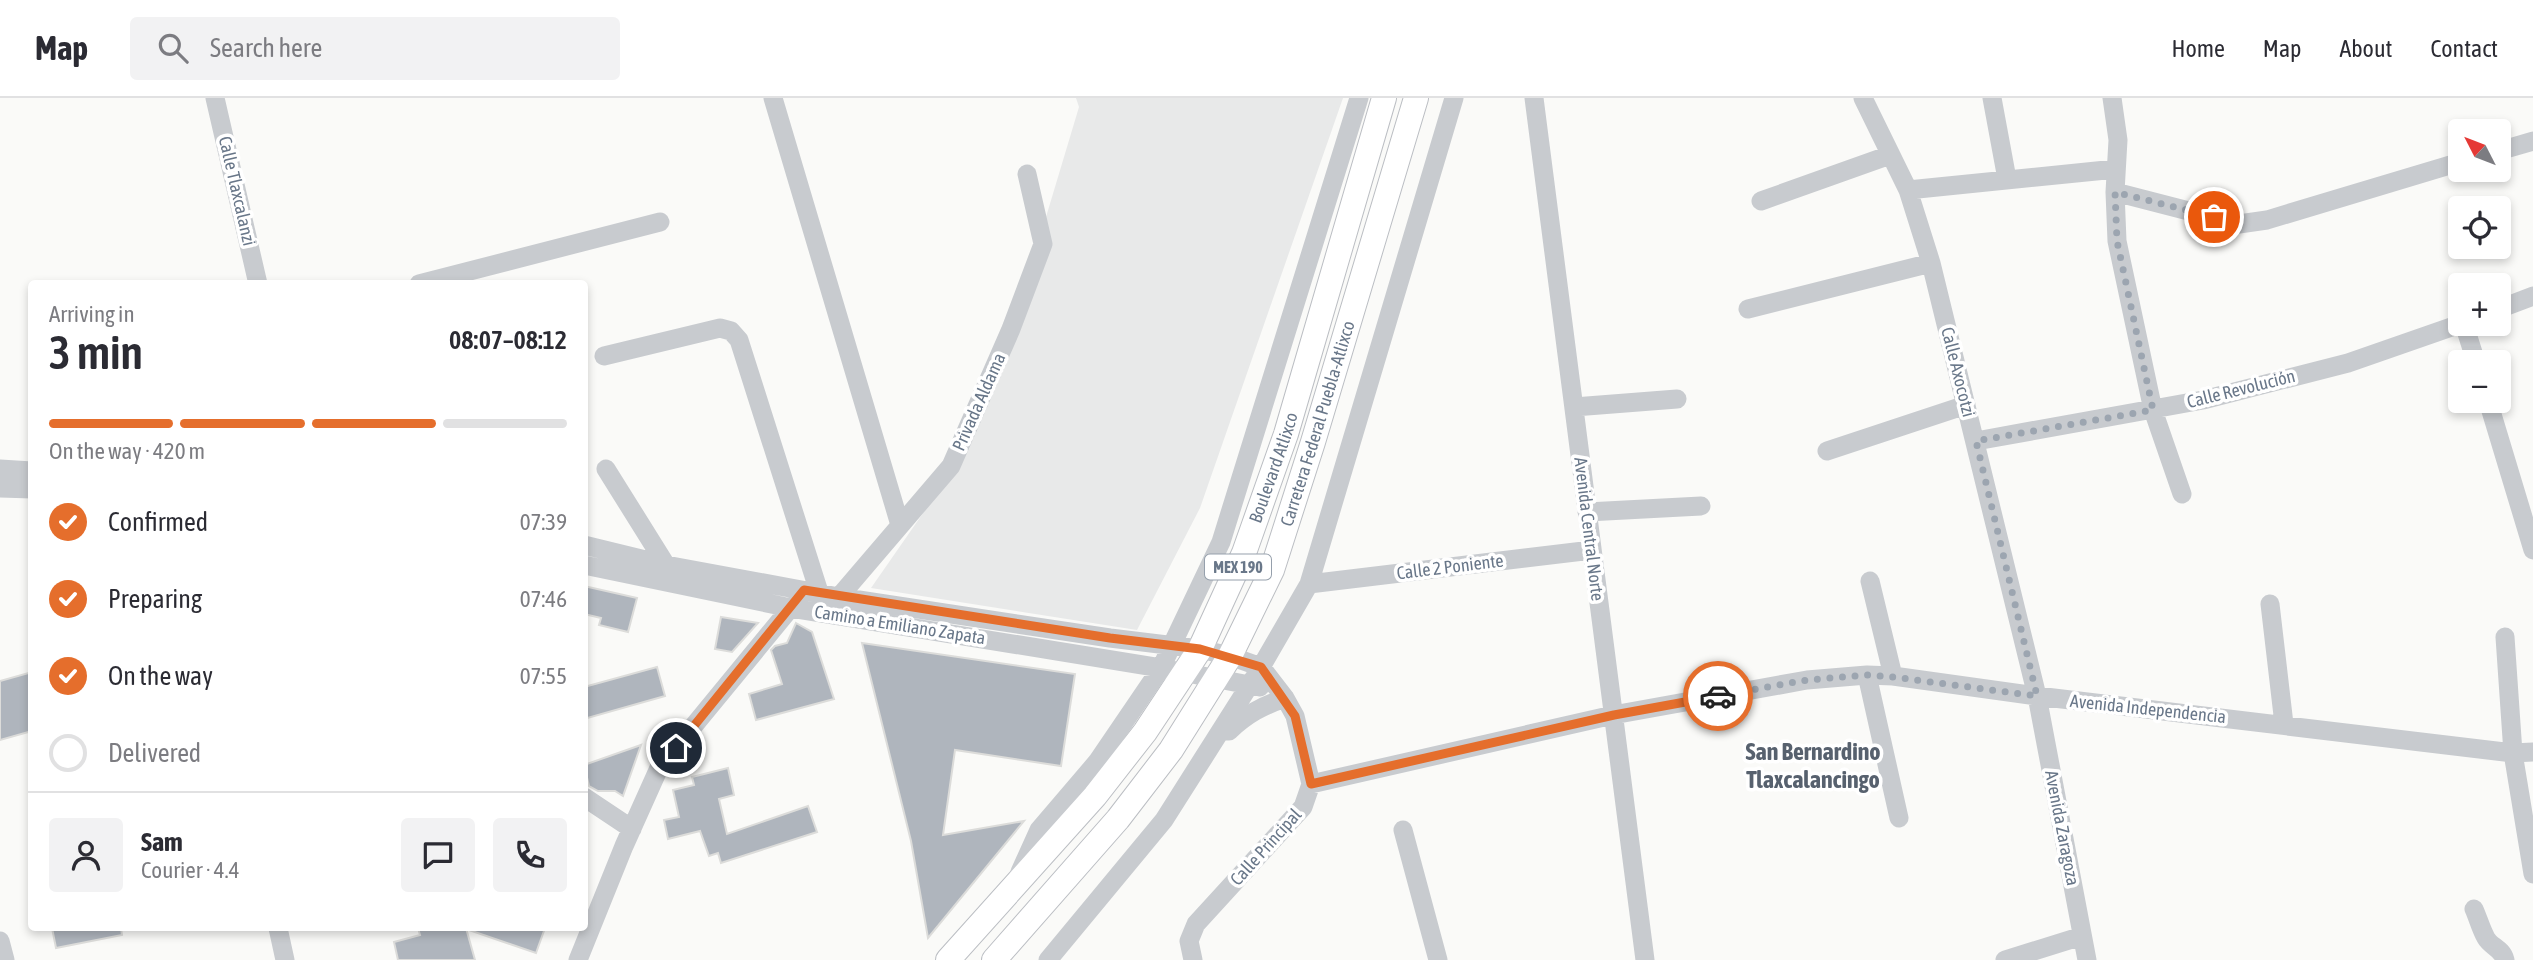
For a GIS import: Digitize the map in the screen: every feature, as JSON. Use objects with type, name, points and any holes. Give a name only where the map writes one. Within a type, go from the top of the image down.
[{"type":"main road","name":"Boulevard Atlixco","points":[[948,960],[1096,796],[1145,732],[1172,670],[1200,649],[1244,553],[1286,434],[1384,98]]},
{"type":"main road","name":"Carretera Federal Puebla-Atlixco","points":[[994,960],[1118,820],[1171,750],[1230,656],[1272,570],[1314,442],[1416,98]]},
{"type":"street","name":"Calle Tlaxcalanzi","points":[[215,98],[257,280]]},
{"type":"street","points":[[773,98],[900,525]]},
{"type":"street","points":[[1172,670],[1173,645],[1221,542],[1359,98]]},
{"type":"street","points":[[1048,960],[1164,820],[1261,667],[1309,584],[1454,98]]},
{"type":"street","name":"Avenida Central Norte","points":[[1534,98],[1645,960]]},
{"type":"street","name":"Calle Axocotzi","points":[[1863,98],[1908,190],[1931,262],[2037,696]]},
{"type":"street","points":[[1992,98],[2007,179]]},
{"type":"street","points":[[2112,98],[2118,139],[2115,192],[2117,241],[2153,410],[2182,494]]},
{"type":"street","points":[[2511,147],[2533,141]]},
{"type":"street","points":[[1761,201],[1890,155]]},
{"type":"street","points":[[2115,192],[2239,224],[2267,220],[2448,165]]},
{"type":"street","points":[[1908,190],[2116,169]]},
{"type":"street","name":"Privada Aldama","points":[[839,597],[951,466],[1011,329],[1043,244],[1027,173]]},
{"type":"street","points":[[435,280],[660,222]]},
{"type":"street","points":[[1748,309],[1931,262]]},
{"type":"street","points":[[2511,304],[2533,296]]},
{"type":"street","points":[[578,960],[659,768],[791,608],[812,591],[739,340],[731,331],[720,328],[604,356]]},
{"type":"street","name":"Calle Revolución","points":[[1976,441],[2153,410],[2348,363],[2448,329]]},
{"type":"street","points":[[1574,407],[1677,399]]},
{"type":"street","points":[[1827,451],[1966,405]]},
{"type":"street","points":[[2492,413],[2533,550]]},
{"type":"street","points":[[606,468],[666,565]]},
{"type":"street","points":[[0,469],[28,471]]},
{"type":"street","points":[[0,488],[28,489]]},
{"type":"street","points":[[1587,512],[1700,506]]},
{"type":"street","name":"Camino a Emiliano Zapata","points":[[588,546],[666,565],[839,597],[1200,649],[1230,656]]},
{"type":"street","name":"Calle 2 Poniente","points":[[1309,584],[1591,550]]},
{"type":"street","name":"Camino a Emiliano Zapata","points":[[588,566],[791,608],[1216,679]]},
{"type":"street","points":[[1870,581],[1893,677]]},
{"type":"street","points":[[2270,604],[2284,724]]},
{"type":"street","points":[[2505,638],[2523,752],[2533,874]]},
{"type":"street","points":[[1230,656],[1261,667],[1295,716],[1311,784]]},
{"type":"street","points":[[1867,675],[1899,818]]},
{"type":"street","name":"Avenida Independencia","points":[[1311,784],[1614,715],[1807,680],[1867,675],[2523,752]]},
{"type":"street","points":[[1216,679],[1280,693]]},
{"type":"street","points":[[1206,754],[1244,716],[1280,693]]},
{"type":"street","name":"Avenida Zaragoza","points":[[2037,696],[2087,960]]},
{"type":"street","name":"Calle Principal","points":[[1193,960],[1189,941],[1196,923],[1303,807],[1311,784]]},
{"type":"street","points":[[588,800],[632,829]]},
{"type":"street","points":[[1403,830],[1438,960]]},
{"type":"street","points":[[2474,909],[2487,940],[2498,947],[2505,960]]},
{"type":"street","points":[[279,931],[285,960]]},
{"type":"street","points":[[2005,960],[2082,936]]},
{"type":"street","points":[[0,941],[5,960]]},
{"type":"shaded area","points":[[1076,98],[1343,98],[1200,508],[1137,630],[871,588],[928,506],[1043,227],[1079,107]]},
{"type":"building","points":[[588,587],[637,598],[628,632],[599,625],[601,618],[588,615]]},
{"type":"building","points":[[721,617],[758,623],[732,652],[715,649]]},
{"type":"building","points":[[796,623],[812,632],[834,699],[756,720],[749,694],[782,684],[771,650],[787,643]]},
{"type":"building","points":[[862,643],[1075,674],[1061,766],[955,750],[943,835],[1024,821],[928,938],[911,841]]},
{"type":"building","points":[[657,667],[665,696],[588,718],[588,686]]},
{"type":"building","points":[[28,673],[28,732],[0,740],[0,681]]},
{"type":"building","points":[[641,745],[623,796],[615,791],[598,791],[589,786],[588,764]]},
{"type":"building","points":[[728,768],[734,795],[719,799],[727,834],[808,806],[817,832],[721,863],[718,853],[709,856],[700,831],[668,839],[664,820],[679,817],[673,790],[694,785],[692,777]]},
{"type":"building","points":[[53,931],[121,931],[122,935],[56,948]]},
{"type":"building","points":[[419,931],[467,931],[475,960],[398,960],[394,942],[420,935]]},
{"type":"building","points":[[472,931],[544,931],[536,953]]},
{"type":"way so far","points":[[1718,696],[1807,680],[1867,675],[2037,696],[1976,441],[2153,410],[2117,241],[2115,192],[2214,217]]},
{"type":"district","name":"San Bernardino Tlaxcalancingo","points":[[1813,766]]},
{"type":"route","points":[[676,748],[804,590],[1110,638],[1200,649],[1261,667],[1295,716],[1311,784],[1614,715],[1718,696]]}]
